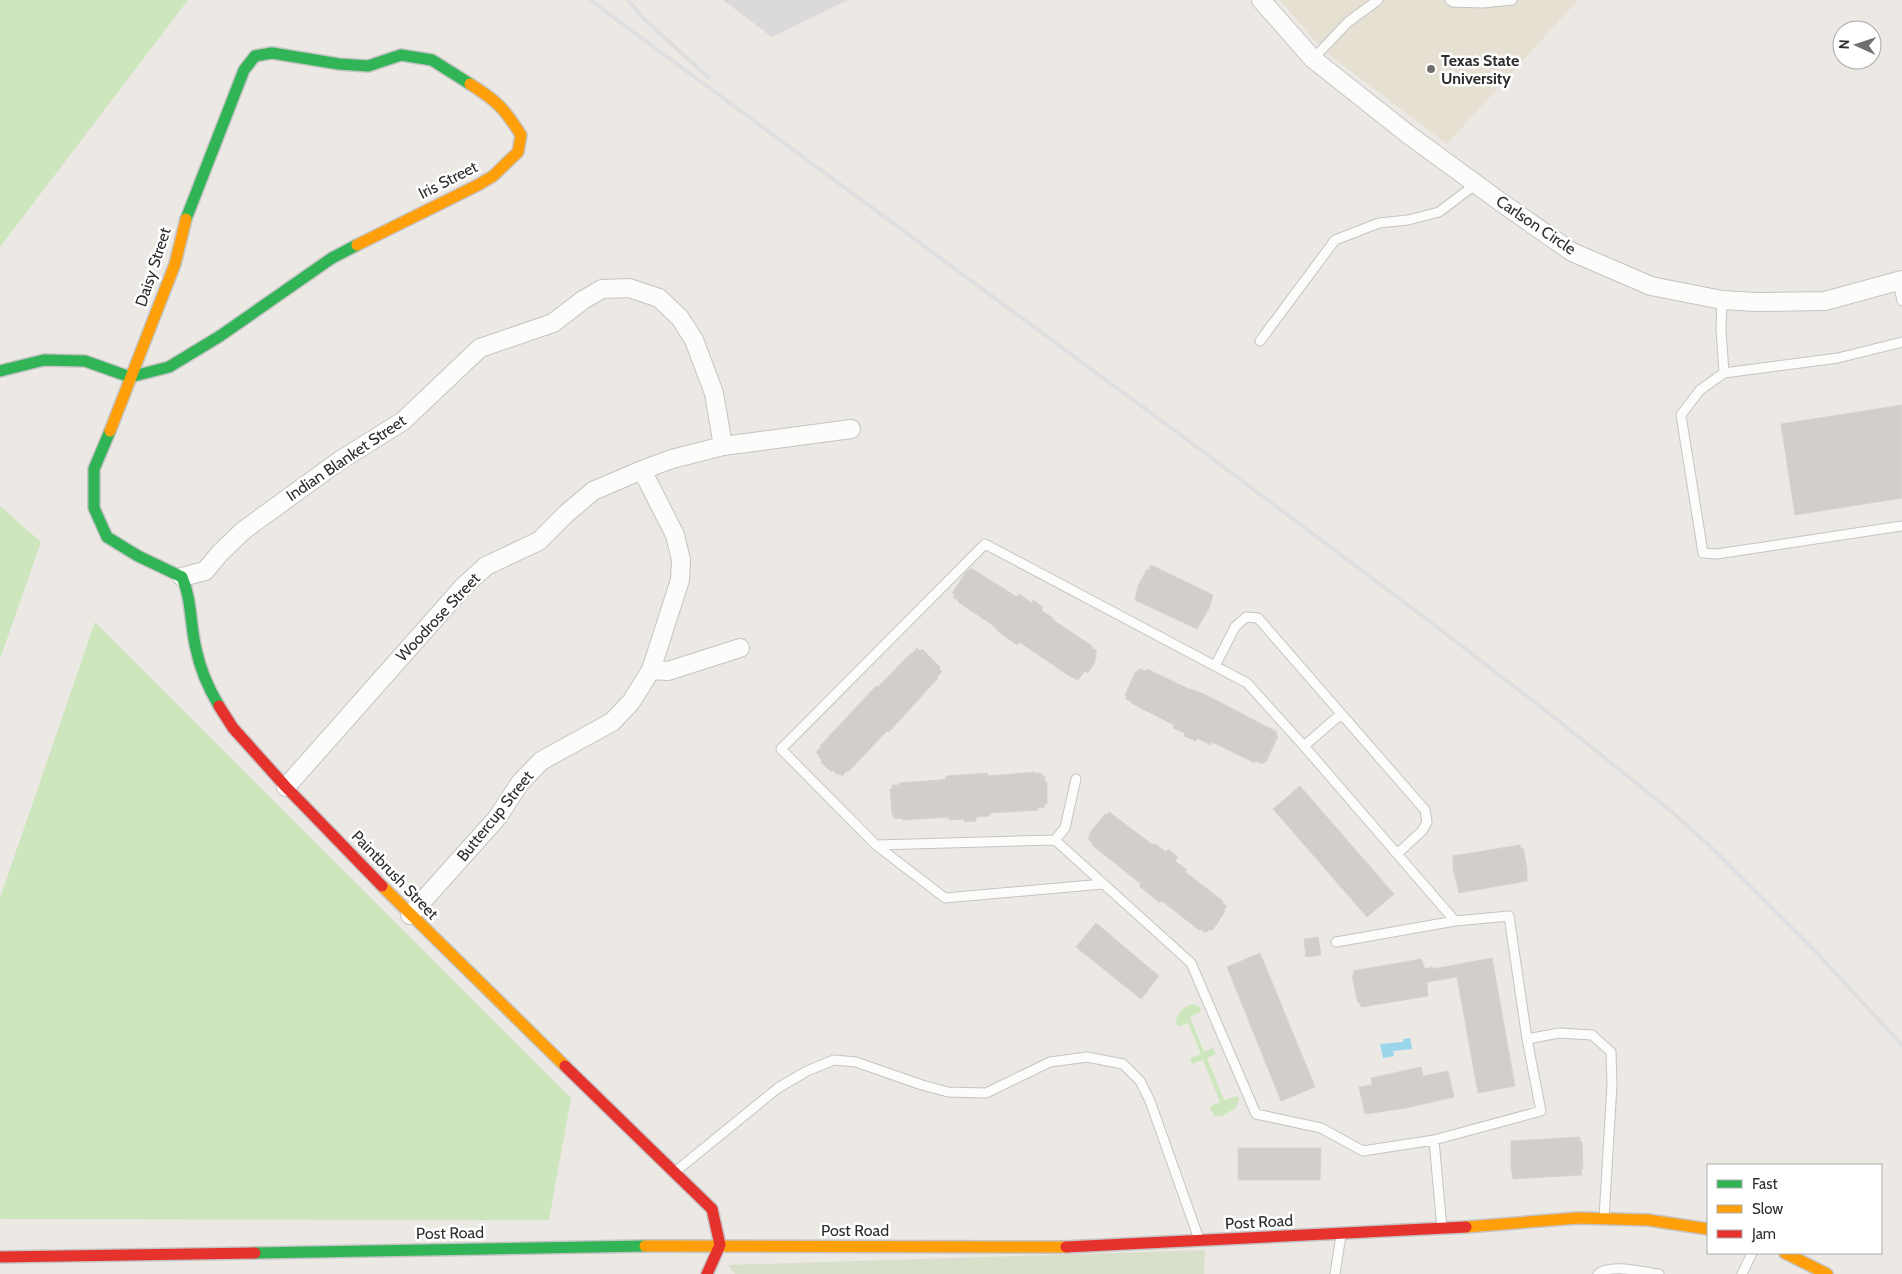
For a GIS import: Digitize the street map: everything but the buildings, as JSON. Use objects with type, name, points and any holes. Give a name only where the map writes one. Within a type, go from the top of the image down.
[{"type":"street","name":"Carlson Circle","points":[[1261,0],[1313,59],[1476,184],[1572,252],[1651,286],[1722,300],[1757,302],[1825,301],[1900,280]]},
{"type":"street","name":"Iris Street","points":[[130,377],[169,367],[220,336],[332,258],[493,176],[518,152],[521,135],[507,112],[492,98],[432,60],[401,55],[368,66],[339,64],[272,53]]},
{"type":"street","name":"Daisy Street","points":[[182,577],[138,556],[107,537],[94,508],[94,469],[175,264],[186,219],[244,70],[255,56],[272,53]]},
{"type":"street","name":"Indian Blanket Street","points":[[182,577],[205,571],[220,553],[244,530],[332,466],[403,421],[480,348],[553,323],[583,300],[602,289],[629,288],[659,298],[680,318],[694,340],[714,393],[723,446]]},
{"type":"street","points":[[0,371],[44,360],[86,361],[130,377]]},
{"type":"street","name":"Woodrose Street","points":[[286,787],[463,587],[486,566],[539,541],[567,513],[593,491],[672,459],[723,446],[850,429]]},
{"type":"street","name":"Buttercup Street","points":[[410,915],[497,818],[520,783],[541,760],[612,722],[631,702],[651,670],[680,580],[680,560],[675,536],[642,470]]},
{"type":"street","name":"Paintbrush Street","points":[[182,577],[188,591],[196,649],[210,690],[233,728],[286,787],[410,915],[712,1209],[720,1246]]},
{"type":"street","points":[[651,670],[668,671],[740,648]]},
{"type":"street","name":"Post Road","points":[[0,1257],[104,1257],[273,1252],[720,1246],[1056,1247],[1442,1229],[1578,1218],[1648,1220],[1707,1229]]},
{"type":"street","points":[[707,1274],[720,1246]]},
{"type":"street","points":[[1787,1254],[1827,1274]]},
{"type":"lane","points":[[1313,59],[1348,22],[1378,0]]},
{"type":"lane","points":[[1450,0],[1453,2],[1483,3],[1512,0]]},
{"type":"lane","points":[[1260,341],[1335,240],[1379,223],[1408,220],[1439,212],[1476,184]]},
{"type":"lane","points":[[1900,280],[1902,301]]},
{"type":"lane","points":[[1722,300],[1721,329],[1724,373]]},
{"type":"lane","points":[[1902,342],[1838,358],[1724,373],[1700,390],[1681,415],[1703,553],[1717,554],[1902,526]]},
{"type":"lane","points":[[1103,884],[945,898],[876,845],[781,749],[985,544],[1247,683],[1456,922]]},
{"type":"lane","points":[[1215,666],[1235,627],[1246,617],[1258,618],[1424,810],[1426,822],[1422,831],[1398,854]]},
{"type":"lane","points":[[1304,746],[1341,714]]},
{"type":"lane","points":[[1055,840],[1064,828],[1076,778]]},
{"type":"lane","points":[[876,845],[1055,840],[1190,963],[1256,1114],[1321,1128],[1363,1151],[1434,1140],[1541,1111],[1527,1039],[1509,916],[1456,922],[1336,942]]},
{"type":"lane","points":[[1527,1039],[1559,1034],[1592,1034],[1611,1052],[1612,1085],[1604,1218]]},
{"type":"lane","points":[[674,1172],[778,1088],[807,1071],[834,1060],[856,1062],[948,1092],[986,1093],[1050,1062],[1087,1057],[1124,1064],[1140,1081],[1150,1101],[1200,1241]]},
{"type":"lane","points":[[1434,1140],[1442,1229]]},
{"type":"lane","points":[[1335,1274],[1342,1234]]},
{"type":"lane","points":[[1742,1274],[1752,1254]]},
{"type":"lane","points":[[1598,1274],[1601,1271],[1616,1268],[1659,1274]]},
{"type":"shaded area","points":[[723,0],[848,0],[772,37]]},
{"type":"shaded area","name":"Texas State University","points":[[1280,0],[1578,0],[1447,144],[1335,59],[1314,40]]},
{"type":"green space","points":[[0,0],[188,0],[0,247]]},
{"type":"green space","points":[[0,506],[41,542],[0,659]]},
{"type":"green space","points":[[95,622],[571,1098],[549,1220],[0,1219],[0,898]]},
{"type":"green space","points":[[1192,1004],[1201,1009],[1200,1012],[1190,1017],[1204,1052],[1213,1048],[1216,1054],[1207,1058],[1224,1100],[1237,1096],[1239,1099],[1236,1108],[1222,1116],[1215,1116],[1210,1109],[1211,1106],[1220,1102],[1203,1060],[1192,1064],[1190,1058],[1201,1054],[1188,1023],[1179,1027],[1176,1023],[1177,1017],[1181,1012]]},
{"type":"green space","points":[[1205,1250],[1204,1274],[735,1274],[728,1265]]},
{"type":"water","points":[[1410,1038],[1412,1049],[1393,1051],[1394,1056],[1383,1058],[1380,1044],[1403,1042],[1403,1039]]},
{"type":"railway","points":[[590,0],[1178,433],[1559,721],[1671,811],[1714,850],[1816,952],[1902,1045]]},
{"type":"railway","points":[[628,0],[644,19],[709,78]]},
{"type":"traffic: fast","points":[[186,219],[244,70],[255,56],[272,53],[339,64],[368,66],[401,55],[432,60],[470,84]]},
{"type":"traffic: fast","points":[[0,371],[44,360],[85,361],[130,377],[169,367],[220,336],[332,258],[357,245]]},
{"type":"traffic: fast","points":[[110,431],[94,469],[94,508],[107,537],[138,556],[182,577],[188,595],[198,656],[205,679],[219,706]]},
{"type":"traffic: fast","points":[[255,1253],[645,1246]]},
{"type":"traffic: slow","points":[[357,245],[478,185],[493,176],[518,152],[521,135],[510,118],[494,100],[470,84]]},
{"type":"traffic: slow","points":[[110,431],[175,264],[186,219]]},
{"type":"traffic: slow","points":[[382,886],[565,1066]]},
{"type":"traffic: slow","points":[[1466,1227],[1578,1218],[1648,1220],[1707,1229]]},
{"type":"traffic: slow","points":[[645,1246],[1066,1247]]},
{"type":"traffic: slow","points":[[1787,1254],[1827,1274]]},
{"type":"traffic: jam","points":[[219,706],[233,728],[286,787],[382,886]]},
{"type":"traffic: jam","points":[[565,1066],[712,1209],[720,1245],[707,1274]]},
{"type":"traffic: jam","points":[[1066,1247],[1466,1227]]},
{"type":"traffic: jam","points":[[0,1257],[255,1253]]},
{"type":"place","name":"Texas State University","points":[[1431,69]]}]
